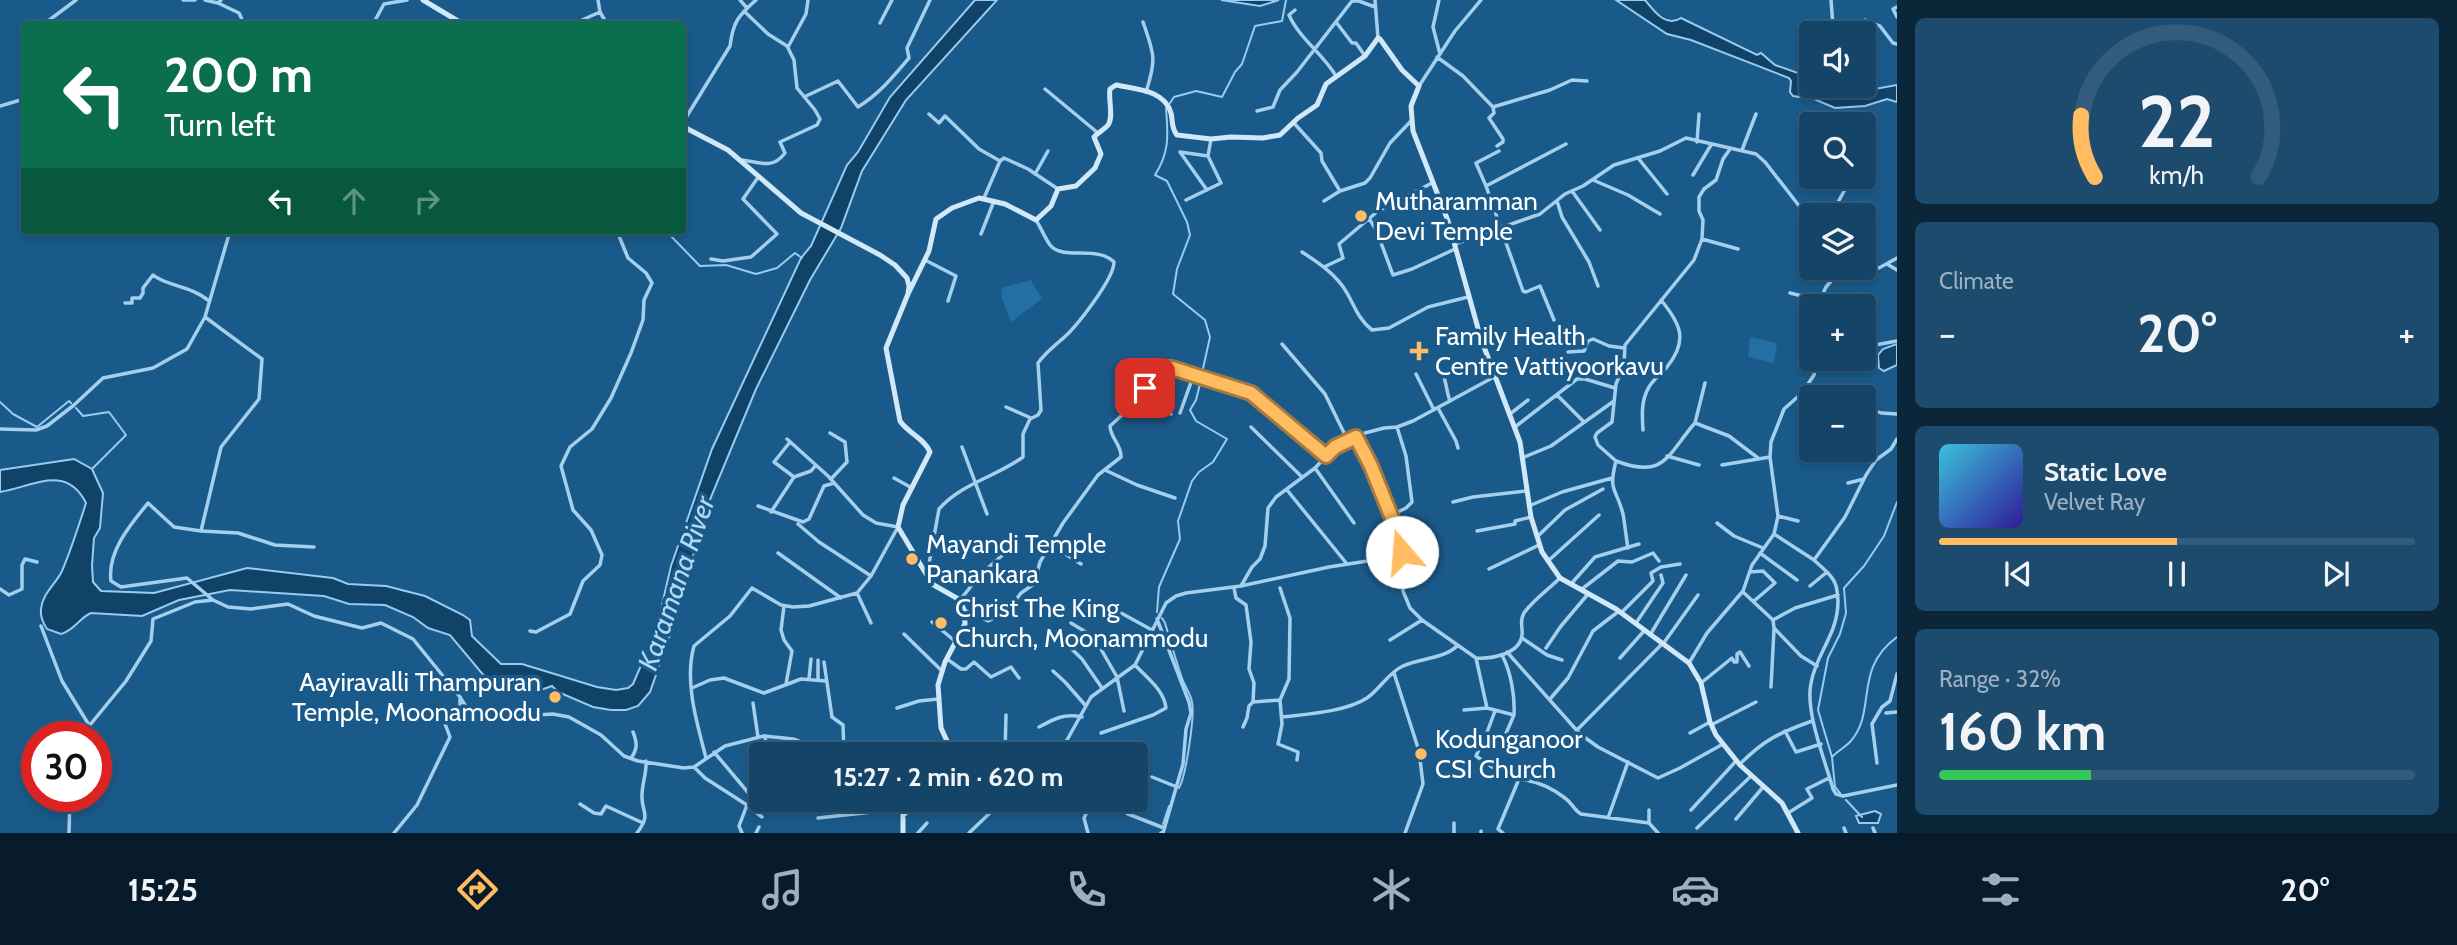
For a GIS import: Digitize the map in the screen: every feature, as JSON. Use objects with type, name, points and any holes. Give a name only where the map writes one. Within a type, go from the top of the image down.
[{"type":"street","points":[[48,21],[76,0]]},
{"type":"street","points":[[183,0],[195,0]]},
{"type":"street","points":[[205,0],[220,1],[239,13],[243,21]]},
{"type":"street","points":[[375,21],[384,4],[407,0]]},
{"type":"street","points":[[423,0],[458,21]]},
{"type":"street","points":[[598,0],[605,21]]},
{"type":"street","points":[[740,0],[768,34],[788,47],[794,60],[795,82],[820,119],[817,125],[780,142],[785,153],[776,163],[743,160]]},
{"type":"street","points":[[686,118],[730,46],[738,16],[755,0]]},
{"type":"street","points":[[788,47],[806,13],[808,0]]},
{"type":"street","points":[[880,23],[892,0]]},
{"type":"street","points":[[803,97],[838,81],[858,107],[871,100],[885,88],[909,58],[907,48],[930,0]]},
{"type":"street","points":[[1376,0],[1378,38],[1392,53],[1402,70],[1419,86]]},
{"type":"street","points":[[1439,0],[1433,27],[1439,56],[1493,107],[1489,118],[1503,139],[1498,149],[1476,163],[1502,226],[1523,291],[1540,286],[1554,320]]},
{"type":"street","points":[[1481,0],[1419,86],[1412,100],[1411,121],[1448,221],[1468,297],[1494,377],[1515,427],[1531,517],[1539,545],[1560,578],[1620,612],[1689,663],[1701,683],[1710,724],[1738,763],[1782,803],[1798,833]]},
{"type":"street","points":[[1831,0],[1833,21]]},
{"type":"street","points":[[1257,111],[1273,107],[1280,90],[1352,1],[1375,6]]},
{"type":"street","points":[[1897,7],[1893,9],[1897,17]]},
{"type":"street","points":[[1295,9],[1289,15],[1292,23],[1327,61],[1336,76]]},
{"type":"street","points":[[582,21],[600,12]]},
{"type":"street","points":[[1335,21],[1365,56]]},
{"type":"street","points":[[1143,22],[1152,42],[1155,66],[1146,92]]},
{"type":"street","points":[[1876,24],[1897,44]]},
{"type":"street","points":[[984,198],[1000,161],[1004,158],[1058,189],[1076,186],[1095,168],[1101,154],[1094,137],[1108,126],[1111,89],[1116,85],[1159,97],[1171,113],[1173,131],[1177,135],[1211,139],[1280,135],[1317,105],[1326,84],[1365,56],[1378,38]]},
{"type":"street","points":[[1493,107],[1550,90],[1572,80],[1587,81]]},
{"type":"street","points":[[1045,89],[1098,133]]},
{"type":"street","points":[[0,106],[21,100]]},
{"type":"street","points":[[929,114],[939,124],[945,116],[979,149],[1000,161]]},
{"type":"street","points":[[1697,142],[1699,114]]},
{"type":"street","points":[[1742,150],[1756,114]]},
{"type":"street","points":[[1324,201],[1340,191],[1365,183],[1390,143],[1411,121]]},
{"type":"street","points":[[1293,122],[1321,153],[1322,161],[1340,191]]},
{"type":"street","points":[[686,127],[743,160],[801,213],[880,255],[904,274],[909,286],[908,294]]},
{"type":"street","points":[[1369,218],[1393,275],[1412,270],[1502,226],[1540,214],[1614,164],[1660,151],[1686,138],[1760,156],[1799,206]]},
{"type":"street","points":[[1186,200],[1221,183],[1208,156],[1211,139]]},
{"type":"street","points":[[1486,186],[1566,144]]},
{"type":"street","points":[[1693,175],[1711,145]]},
{"type":"street","points":[[1724,147],[1726,154]]},
{"type":"street","points":[[1705,383],[1695,423],[1662,464],[1652,468],[1636,468],[1616,461],[1595,440],[1597,433],[1611,424],[1615,388],[1624,364],[1624,348],[1628,340],[1694,260],[1702,239],[1703,220],[1699,211],[1699,197],[1704,189],[1716,180],[1730,149]]},
{"type":"street","points":[[1035,174],[1048,151]]},
{"type":"street","points":[[1208,156],[1180,152],[1208,190]]},
{"type":"street","points":[[1638,158],[1667,194]]},
{"type":"street","points":[[711,260],[751,257],[777,234],[743,199],[760,175]]},
{"type":"street","points":[[1593,180],[1628,195],[1660,214]]},
{"type":"street","points":[[1324,267],[1342,259],[1339,244],[1369,218],[1433,182]]},
{"type":"street","points":[[1036,220],[1051,206],[1058,189]]},
{"type":"street","points":[[1572,191],[1600,230]]},
{"type":"street","points":[[706,758],[692,688],[694,646],[730,616],[752,588],[784,606],[808,606],[857,593],[872,576],[898,527],[903,505],[930,450],[900,421],[886,348],[929,251],[936,219],[965,202],[984,198],[1016,209],[1036,220],[1050,246],[1061,253],[1101,255],[1108,257],[1114,264],[1094,302],[1063,339],[1049,348],[1038,363],[1041,410],[1031,418],[1023,436],[1021,459],[975,482],[946,501],[939,509],[926,577]]},
{"type":"street","points":[[981,234],[994,201]]},
{"type":"street","points":[[1557,201],[1562,217],[1590,262],[1598,286]]},
{"type":"street","points":[[0,429],[29,431],[47,426],[103,378],[153,368],[187,349],[205,317],[229,235]]},
{"type":"street","points":[[530,631],[536,632],[570,614],[583,581],[600,565],[602,555],[591,530],[573,510],[561,466],[570,447],[592,429],[611,398],[643,320],[644,300],[652,283],[646,273],[628,258],[619,235]]},
{"type":"street","points":[[1702,239],[1738,248]]},
{"type":"street","points":[[1302,252],[1324,267],[1340,283],[1359,317],[1372,330],[1389,328],[1428,307],[1468,297]]},
{"type":"street","points":[[1876,267],[1897,258]]},
{"type":"street","points":[[925,260],[956,276],[948,301]]},
{"type":"street","points":[[1887,264],[1897,270]]},
{"type":"street","points":[[125,303],[132,303],[131,298],[136,300],[142,296],[143,288],[153,275],[165,282],[192,290],[209,302]]},
{"type":"street","points":[[1790,293],[1799,295]]},
{"type":"street","points":[[1643,430],[1642,406],[1648,388],[1678,352],[1678,323],[1661,300]]},
{"type":"street","points":[[201,531],[221,447],[259,399],[262,359],[205,317]]},
{"type":"street","points":[[1568,352],[1584,351],[1588,341],[1596,339],[1608,346],[1624,348]]},
{"type":"street","points":[[1876,345],[1897,341]]},
{"type":"street","points":[[1282,344],[1325,394],[1348,440]]},
{"type":"street","points":[[1434,364],[1444,377],[1450,401]]},
{"type":"street","points":[[964,610],[988,621],[1007,612],[1021,593],[1036,582],[1040,562],[1098,475],[1121,456],[1110,426],[1131,407],[1144,389],[1163,379],[1168,368],[1251,393],[1326,456]]},
{"type":"street","points":[[1689,663],[1707,633],[1743,591],[1749,572],[1774,534],[1778,516],[1770,457],[1771,442],[1781,416],[1791,401],[1809,384],[1815,371]]},
{"type":"street","points":[[1416,373],[1458,448]]},
{"type":"street","points":[[1180,413],[1194,374]]},
{"type":"street","points":[[1241,586],[1260,559],[1265,546],[1268,508],[1276,497],[1315,468],[1335,447],[1356,437],[1396,427],[1436,409],[1494,377]]},
{"type":"street","points":[[1515,427],[1577,379],[1615,388]]},
{"type":"street","points":[[1144,389],[1171,414]]},
{"type":"street","points":[[1557,396],[1584,422]]},
{"type":"street","points":[[1510,414],[1528,400]]},
{"type":"street","points":[[1522,458],[1547,448],[1614,401]]},
{"type":"street","points":[[1006,407],[1031,418]]},
{"type":"street","points":[[1876,411],[1897,414]]},
{"type":"street","points":[[1695,423],[1729,436],[1758,458]]},
{"type":"street","points":[[1251,427],[1302,477]]},
{"type":"street","points":[[1390,516],[1412,502],[1406,456],[1396,427]]},
{"type":"street","points":[[758,506],[803,522],[809,519],[824,486],[833,481],[847,462],[845,442],[830,433]]},
{"type":"street","points":[[1356,437],[1371,466],[1402,543],[1402,586],[1406,600],[1412,611],[1422,620],[1458,645],[1476,657],[1492,659],[1515,648],[1522,638],[1521,618],[1560,578]]},
{"type":"street","points":[[1814,560],[1845,517],[1876,460],[1891,449],[1897,439]]},
{"type":"street","points":[[794,477],[774,462],[789,440],[833,481],[863,515],[876,523],[898,527]]},
{"type":"street","points":[[962,447],[987,514]]},
{"type":"street","points":[[1667,456],[1699,465]]},
{"type":"street","points":[[1722,465],[1770,457]]},
{"type":"street","points":[[1616,461],[1612,488],[1622,513],[1628,548]]},
{"type":"street","points":[[771,512],[794,477],[811,471],[816,465]]},
{"type":"street","points":[[1315,468],[1354,523]]},
{"type":"street","points":[[1105,470],[1175,498]]},
{"type":"street","points":[[894,478],[912,488]]},
{"type":"street","points":[[1529,506],[1562,492],[1612,478]]},
{"type":"street","points":[[1848,482],[1864,479]]},
{"type":"street","points":[[1536,537],[1565,510],[1603,489]]},
{"type":"street","points":[[1287,490],[1348,564]]},
{"type":"street","points":[[1453,502],[1526,491]]},
{"type":"street","points":[[314,547],[275,545],[238,533],[174,527],[148,503],[126,530],[109,569],[111,581],[121,587],[187,578],[213,600],[228,607],[251,609],[288,604],[313,616],[362,628],[381,623],[412,639],[477,722],[553,714],[569,717],[601,735],[621,753],[631,758],[684,768],[694,767],[725,746],[758,737],[793,738],[803,742]]},
{"type":"street","points":[[1548,561],[1599,515]]},
{"type":"street","points":[[1778,516],[1798,521]]},
{"type":"street","points":[[1477,531],[1515,524],[1515,521],[1531,517]]},
{"type":"street","points":[[1717,523],[1762,551],[1797,580]]},
{"type":"street","points":[[798,524],[819,542],[872,576]]},
{"type":"street","points":[[898,527],[926,577],[932,584],[960,600],[964,610],[965,624],[942,671],[938,699],[941,728],[947,742]]},
{"type":"street","points":[[1774,534],[1814,560],[1837,584],[1836,625],[1810,684],[1812,721],[1833,791],[1841,796],[1897,785]]},
{"type":"street","points":[[1570,584],[1595,557],[1639,544]]},
{"type":"street","points":[[1051,545],[1081,564]]},
{"type":"street","points":[[1489,569],[1539,545]]},
{"type":"street","points":[[960,600],[981,574],[1006,552]]},
{"type":"street","points":[[1064,742],[1082,717],[1091,697],[1135,665],[1165,604],[1176,596],[1234,588],[1402,552]]},
{"type":"street","points":[[778,553],[841,598]]},
{"type":"street","points":[[1581,590],[1618,561],[1632,562],[1652,553],[1656,554],[1659,561]]},
{"type":"street","points":[[1402,574],[1430,572],[1429,557]]},
{"type":"street","points":[[0,589],[9,595],[23,589],[22,565],[25,559],[37,562]]},
{"type":"street","points":[[1550,699],[1568,678],[1593,631],[1620,612],[1653,581],[1651,573],[1661,567],[1680,564]]},
{"type":"street","points":[[1749,572],[1763,571],[1775,583],[1754,601]]},
{"type":"street","points":[[1810,586],[1827,572]]},
{"type":"street","points":[[1635,624],[1663,583],[1661,575]]},
{"type":"street","points":[[1620,659],[1647,633],[1686,575]]},
{"type":"street","points":[[1234,588],[1236,598],[1246,605],[1251,642],[1249,669],[1254,681],[1253,702],[1243,727]]},
{"type":"street","points":[[1280,588],[1290,618],[1289,679],[1280,700],[1282,717],[1278,744],[1298,752],[1297,760]]},
{"type":"street","points":[[1743,591],[1773,620],[1771,687]]},
{"type":"street","points":[[857,593],[871,623]]},
{"type":"street","points":[[1546,648],[1588,594]]},
{"type":"street","points":[[1577,730],[1662,644],[1698,595]]},
{"type":"street","points":[[1773,620],[1794,608],[1838,595]]},
{"type":"street","points":[[92,721],[126,681],[151,641],[153,620],[195,602],[213,600]]},
{"type":"street","points":[[784,606],[782,630],[784,640],[792,651],[786,684]]},
{"type":"street","points":[[1121,613],[1152,630]]},
{"type":"street","points":[[1125,812],[1163,830],[1183,764],[1186,729],[1191,713],[1157,619]]},
{"type":"street","points":[[1390,640],[1422,620]]},
{"type":"street","points":[[932,622],[956,642]]},
{"type":"street","points":[[1071,623],[1094,637],[1117,677],[1125,711]]},
{"type":"street","points":[[41,626],[62,681],[87,721]]},
{"type":"street","points":[[1774,628],[1801,656],[1817,666]]},
{"type":"street","points":[[1054,632],[1082,659],[1101,688]]},
{"type":"street","points":[[904,634],[942,671]]},
{"type":"street","points":[[1522,638],[1548,655],[1562,660]]},
{"type":"street","points":[[1282,717],[1323,712],[1355,703],[1367,698],[1401,666],[1454,650],[1458,645]]},
{"type":"street","points":[[1701,683],[1732,658],[1737,662],[1737,654],[1740,652],[1749,666]]},
{"type":"street","points":[[1505,653],[1577,730],[1598,747],[1658,778],[1723,744]]},
{"type":"street","points":[[1500,745],[1514,715],[1515,705],[1505,653]]},
{"type":"street","points":[[1476,657],[1486,708]]},
{"type":"street","points":[[809,679],[811,659]]},
{"type":"street","points":[[947,659],[961,669],[974,662],[991,677],[1011,667],[1018,678]]},
{"type":"street","points":[[818,660],[818,680]]},
{"type":"street","points":[[824,662],[832,717],[844,725],[845,742]]},
{"type":"street","points":[[1101,733],[1165,710],[1164,699],[1154,684],[1135,665]]},
{"type":"street","points":[[1053,671],[1086,706]]},
{"type":"street","points":[[1394,673],[1416,742],[1423,784],[1405,833]]},
{"type":"street","points":[[1890,701],[1897,674]]},
{"type":"street","points":[[692,688],[710,680],[724,678],[764,693],[801,679],[826,681]]},
{"type":"street","points":[[394,833],[417,805],[450,737],[442,716],[443,709],[460,707],[460,697]]},
{"type":"street","points":[[897,708],[919,701],[938,699]]},
{"type":"street","points":[[1877,763],[1872,724],[1882,707],[1897,699]]},
{"type":"street","points":[[1253,702],[1280,700]]},
{"type":"street","points":[[1690,733],[1756,702]]},
{"type":"street","points":[[753,703],[758,737]]},
{"type":"street","points":[[1464,710],[1486,708],[1514,715]]},
{"type":"street","points":[[1495,710],[1476,756],[1492,767],[1519,779],[1538,781],[1566,799],[1574,810],[1581,814],[1649,823],[1658,833]]},
{"type":"street","points":[[1886,713],[1897,712]]},
{"type":"street","points":[[1039,727],[1070,714],[1082,717]]},
{"type":"street","points":[[1005,742],[1006,715]]},
{"type":"street","points":[[1690,810],[1758,746],[1785,731],[1812,721]]},
{"type":"street","points":[[1785,731],[1796,752],[1821,744]]},
{"type":"street","points":[[631,758],[636,750],[633,732]]},
{"type":"street","points":[[765,736],[766,742]]},
{"type":"street","points":[[714,752],[749,794]]},
{"type":"street","points":[[637,833],[646,810],[641,799],[647,772],[646,761]]},
{"type":"street","points":[[1608,818],[1628,762]]},
{"type":"street","points":[[694,767],[705,778],[762,817]]},
{"type":"street","points":[[1697,828],[1752,775]]},
{"type":"street","points":[[1152,777],[1177,787]]},
{"type":"street","points":[[1788,813],[1812,798],[1807,789],[1830,778]]},
{"type":"street","points":[[1503,833],[1498,829],[1519,779]]},
{"type":"street","points":[[1736,819],[1764,786]]},
{"type":"street","points":[[580,804],[593,813],[601,814],[606,806],[643,823]]},
{"type":"street","points":[[742,833],[738,826],[747,805]]},
{"type":"street","points":[[1649,810],[1649,823]]},
{"type":"street","points":[[69,833],[70,812]]},
{"type":"street","points":[[818,818],[902,812],[902,833]]},
{"type":"street","points":[[969,833],[991,812]]},
{"type":"street","points":[[1087,812],[1084,818],[1088,833]]},
{"type":"street","points":[[918,833],[927,823]]},
{"type":"street","points":[[1454,823],[1454,833]]},
{"type":"street","points":[[756,833],[759,827]]},
{"type":"shaded area","points":[[1031,280],[1042,299],[1011,322],[1001,296],[1002,288]]},
{"type":"shaded area","points":[[1750,337],[1777,343],[1774,363],[1748,357]]},
{"type":"water","name":"Karamana River","points":[[975,0],[997,0],[906,100],[862,171],[841,228],[810,280],[756,389],[704,514],[679,609],[650,692],[638,706],[626,710],[611,710],[593,707],[558,692],[552,686],[538,691],[496,685],[485,677],[450,635],[428,628],[413,617],[385,605],[349,604],[324,596],[230,590],[179,600],[142,616],[91,613],[61,634],[47,629],[41,617],[42,604],[62,571],[86,503],[78,491],[69,484],[58,481],[36,483],[0,492],[0,470],[74,459],[92,469],[103,493],[100,528],[94,538],[92,565],[93,582],[101,591],[154,593],[247,568],[333,578],[348,584],[386,586],[425,596],[463,615],[470,620],[472,636],[501,664],[522,664],[597,687],[616,690],[628,688],[633,684],[656,631],[671,566],[712,449],[801,258],[811,246],[847,165],[858,152],[890,97]]},
{"type":"water","points":[[1221,0],[1279,0],[1260,6]]},
{"type":"water","points":[[1616,0],[1645,0],[1665,20],[1676,21],[1681,18],[1757,55],[1761,53],[1775,65],[1799,73],[1799,97],[1790,92],[1789,78],[1691,40],[1667,34]]},
{"type":"water","points":[[1897,85],[1897,102],[1887,99],[1865,106],[1835,108],[1807,98],[1876,98],[1876,89]]},
{"type":"water","points":[[1897,344],[1897,365],[1884,371],[1879,368],[1878,355],[1883,349]]},
{"type":"water","points":[[1875,811],[1881,814],[1878,823],[1859,823],[1856,816]]},
{"type":"waterway","points":[[1170,103],[1174,97],[1196,91],[1222,97],[1242,64],[1255,26],[1282,21],[1286,0]]},
{"type":"waterway","points":[[1166,108],[1167,143],[1155,175],[1167,181],[1187,222],[1190,235],[1177,269],[1173,294],[1205,320],[1210,337],[1202,373]]},
{"type":"waterway","points":[[670,235],[700,266],[726,265],[756,274],[777,268],[795,253],[802,258]]},
{"type":"waterway","points":[[1157,612],[1159,587],[1180,539],[1178,521],[1192,481],[1213,462],[1227,439],[1196,421],[1190,410],[1196,400],[1201,380]]},
{"type":"waterway","points":[[0,402],[13,414],[37,427],[69,401],[71,403]]},
{"type":"waterway","points":[[76,408],[83,416],[109,412],[126,435],[92,469]]},
{"type":"waterway","points":[[1840,793],[1835,787],[1832,757],[1818,710],[1828,658],[1840,634],[1846,613],[1844,588],[1864,566],[1884,536],[1897,502]]},
{"type":"waterway","points":[[1162,618],[1192,702],[1189,745],[1179,788]]},
{"type":"waterway","points":[[1833,756],[1850,742],[1858,730],[1875,663],[1883,650],[1897,637]]},
{"type":"waterway","points":[[1846,800],[1862,817]]},
{"type":"waterway","points":[[1163,824],[1169,806]]},
{"type":"place","name":"Mutharamman Devi Temple","points":[[1361,216]]},
{"type":"place","name":"Family Health Centre Vattiyoorkavu","points":[[1419,351]]},
{"type":"place","name":"Mayandi Temple Panankara","points":[[912,559]]},
{"type":"place","name":"Christ The King Church, Moonammodu","points":[[941,623]]},
{"type":"place","name":"Aayiravalli Thampuran Temple, Moonamoodu","points":[[555,697]]},
{"type":"place","name":"Kodunganoor CSI Church","points":[[1421,754]]},
{"type":"route","points":[[1145,388],[1161,380],[1167,368],[1172,368],[1251,393],[1326,456],[1335,447],[1356,437],[1371,466],[1402,543],[1402,552]]}]
